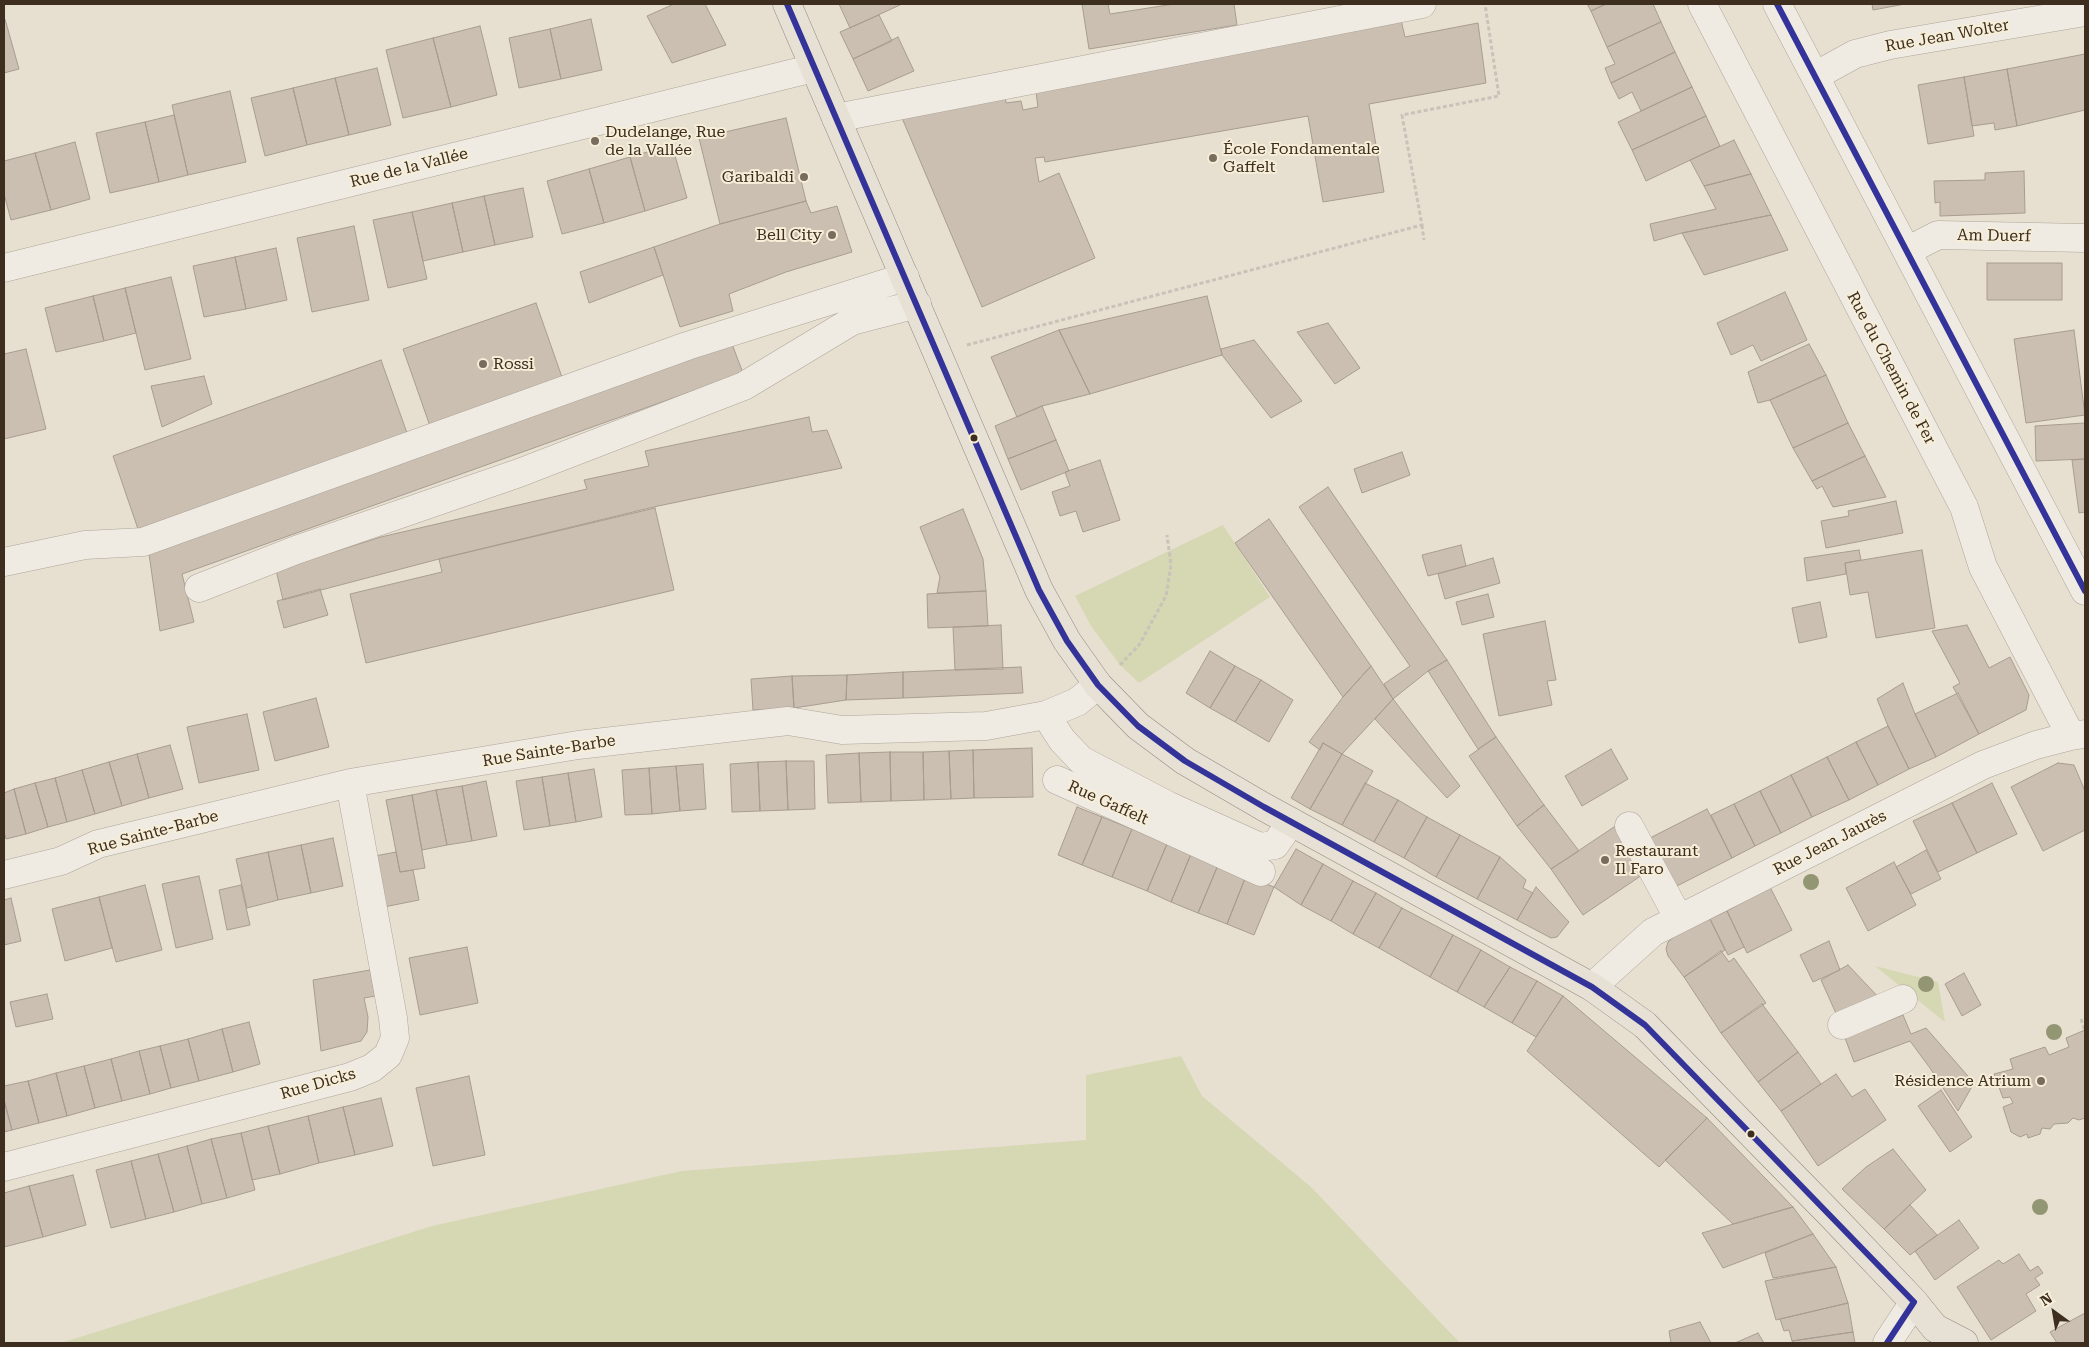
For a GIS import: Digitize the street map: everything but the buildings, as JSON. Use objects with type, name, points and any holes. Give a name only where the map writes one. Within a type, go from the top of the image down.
[{"type":"main road","points":[[787,4],[1039,590],[1067,641],[1098,685],[1138,726],[1184,760],[1291,822],[1592,987],[1645,1025],[1833,1217],[1914,1302],[1935,1328],[1964,1343]]},
{"type":"street","points":[[836,118],[1422,4]]},
{"type":"street","name":"Rue du Chemin de Fer","points":[[1702,4],[1964,507],[1983,567],[2078,735]]},
{"type":"street","points":[[1777,4],[2085,591]]},
{"type":"street","name":"Rue Jean Wolter","points":[[1815,76],[1855,54],[1890,45],[2085,12]]},
{"type":"street","name":"Rue de la Vallée","points":[[4,268],[814,68]]},
{"type":"street","name":"Am Duerf","points":[[1907,251],[1938,235],[2085,238]]},
{"type":"street","points":[[4,562],[85,545],[144,542],[687,346],[905,277]]},
{"type":"street","points":[[199,588],[296,550],[519,473],[744,386],[852,321],[916,304]]},
{"type":"street","name":"Rue Sainte-Barbe","points":[[4,876],[61,861],[98,844],[350,783],[578,744],[788,721],[842,730],[986,726],[1046,715],[1077,702],[1098,685]]},
{"type":"street","name":"Rue Gaffelt","points":[[1046,715],[1062,740],[1081,760],[1164,816],[1261,872]]},
{"type":"street","name":"Rue Jean Jaurès","points":[[1592,987],[1654,932],[1679,919],[1983,766],[2036,745],[2078,735]]},
{"type":"street","name":"Rue Gaffelt","points":[[1057,780],[1260,847],[1275,844],[1291,822]]},
{"type":"street","name":"Rue Dicks","points":[[4,1167],[350,1077],[372,1068],[388,1055],[395,1038],[393,1018],[350,783]]},
{"type":"street","points":[[1629,826],[1679,919]]},
{"type":"street","points":[[1842,1025],[1903,999]]},
{"type":"street","points":[[1887,1343],[1914,1302]]},
{"type":"path","points":[[1424,240],[1402,115],[1499,96],[1485,4]]},
{"type":"path","points":[[938,353],[1422,225]]},
{"type":"path","points":[[1098,685],[1139,646],[1166,596],[1171,565],[1167,535]]},
{"type":"path","points":[[2081,1019],[2085,1031]]},
{"type":"green space","points":[[1223,525],[1270,597],[1139,683],[1120,665],[1091,626],[1075,596]]},
{"type":"green space","points":[[1875,966],[1938,982],[1945,1022]]},
{"type":"green space","points":[[1181,1056],[1202,1096],[1311,1187],[1460,1343],[61,1343],[432,1226],[682,1171],[1086,1140],[1086,1075]]},
{"type":"transit line","points":[[787,4],[1039,590],[1067,641],[1098,685],[1138,726],[1185,761],[1264,807],[1592,987],[1645,1025],[1914,1302]]},
{"type":"transit line","points":[[1777,4],[2085,591]]},
{"type":"transit line","points":[[1887,1343],[1914,1302]]},
{"type":"place","name":"Dudelange, Rue de la Vallée","points":[[595,141]]},
{"type":"place","name":"École Fondamentale Gaffelt","points":[[1213,158]]},
{"type":"place","name":"Garibaldi","points":[[804,177]]},
{"type":"place","name":"Bell City","points":[[832,235]]},
{"type":"place","name":"Rossi","points":[[483,364]]},
{"type":"place","name":"Restaurant Il Faro","points":[[1605,860]]},
{"type":"place","name":"Résidence Atrium","points":[[2041,1081]]}]
